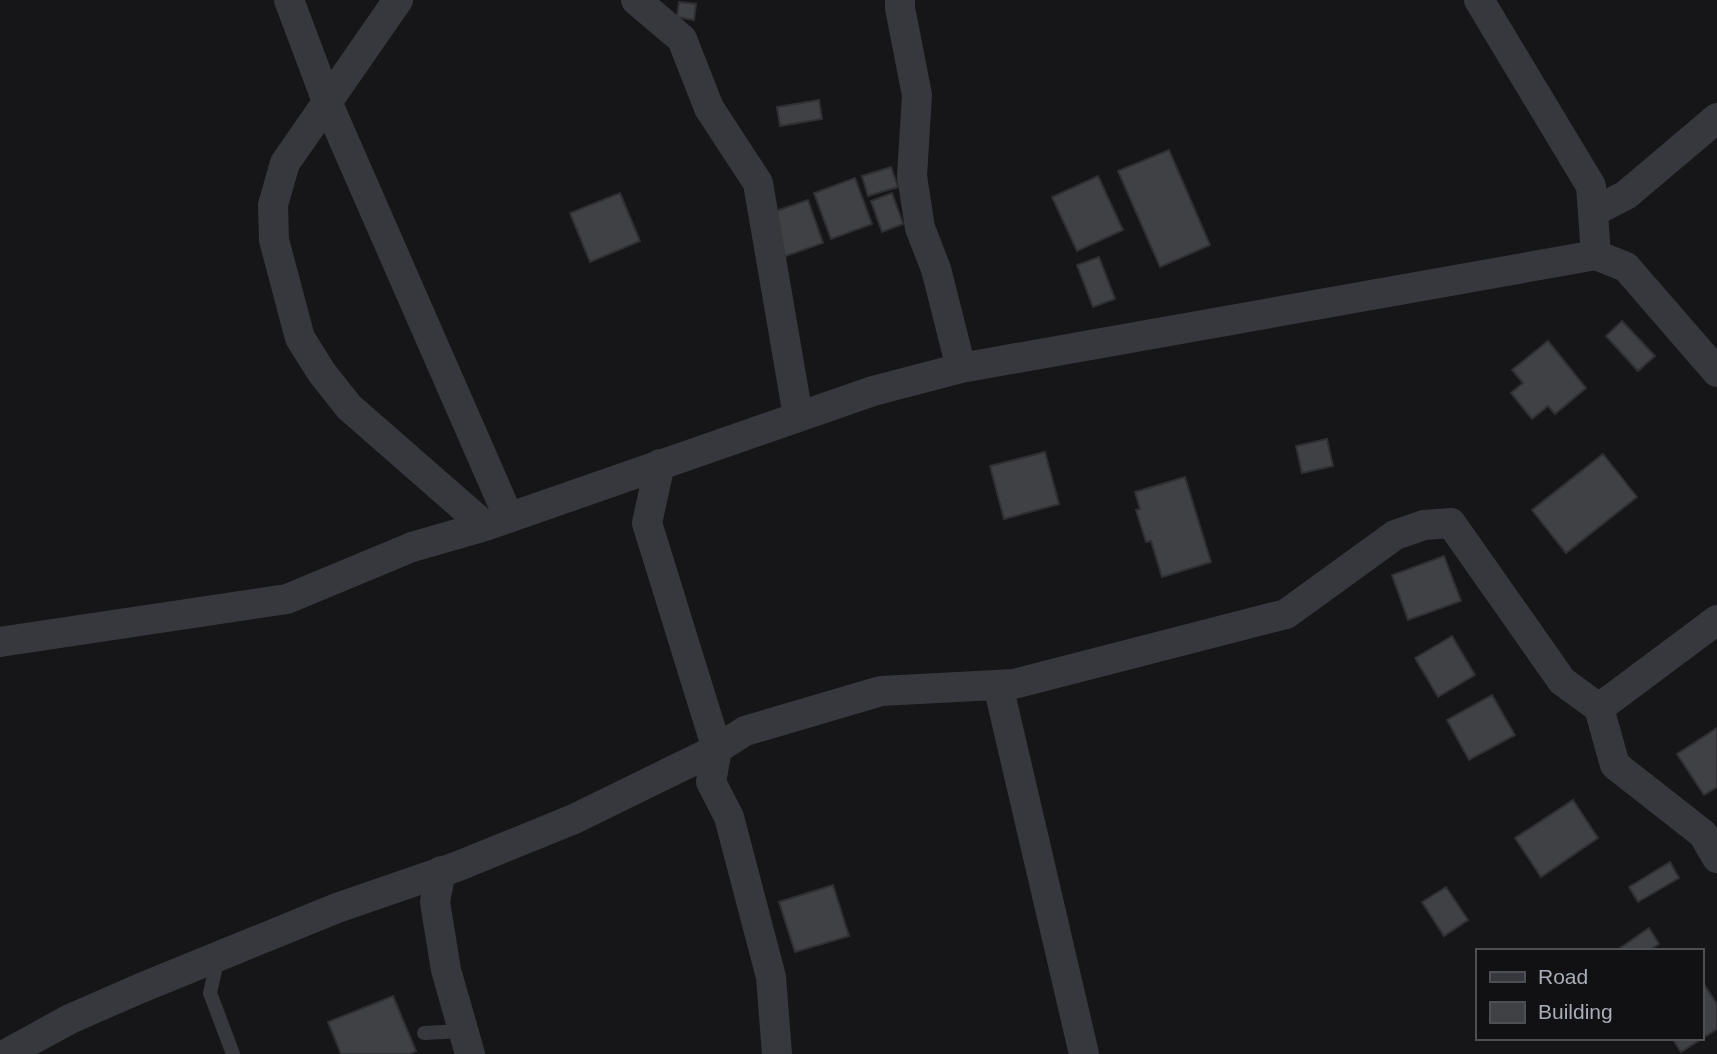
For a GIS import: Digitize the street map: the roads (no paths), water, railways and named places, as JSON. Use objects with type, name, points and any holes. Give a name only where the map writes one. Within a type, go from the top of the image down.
[{"type":"street","points":[[289,0],[328,104],[497,522]]},
{"type":"street","points":[[398,0],[285,163],[274,205],[274,240],[300,338],[322,373],[349,407],[497,522]]},
{"type":"street","points":[[636,0],[682,39],[709,108],[758,183],[798,416]]},
{"type":"street","points":[[900,0],[917,95],[912,176],[920,228],[936,269],[961,369]]},
{"type":"street","points":[[1479,0],[1591,186],[1596,255]]},
{"type":"street","points":[[1593,212],[1626,195],[1717,118]]},
{"type":"street","points":[[0,642],[287,599],[412,547],[497,522],[873,391],[961,369],[1596,255],[1626,267],[1717,372]]},
{"type":"street","points":[[660,464],[647,523],[717,750],[712,782],[729,817],[768,965],[777,1054]]},
{"type":"street","points":[[6,1054],[70,1019],[219,956],[337,908],[441,872],[574,819],[717,750],[745,732],[881,691],[1014,684],[1286,614],[1395,534],[1424,525],[1451,523],[1562,681],[1599,708],[1615,765],[1703,834],[1717,858]]},
{"type":"street","points":[[1599,708],[1717,620]]},
{"type":"street","points":[[998,685],[1084,1054]]},
{"type":"street","points":[[441,872],[435,902],[446,970],[467,1042]]},
{"type":"lane","points":[[219,956],[211,993],[233,1054]]},
{"type":"lane","points":[[425,1033],[467,1042]]}]
